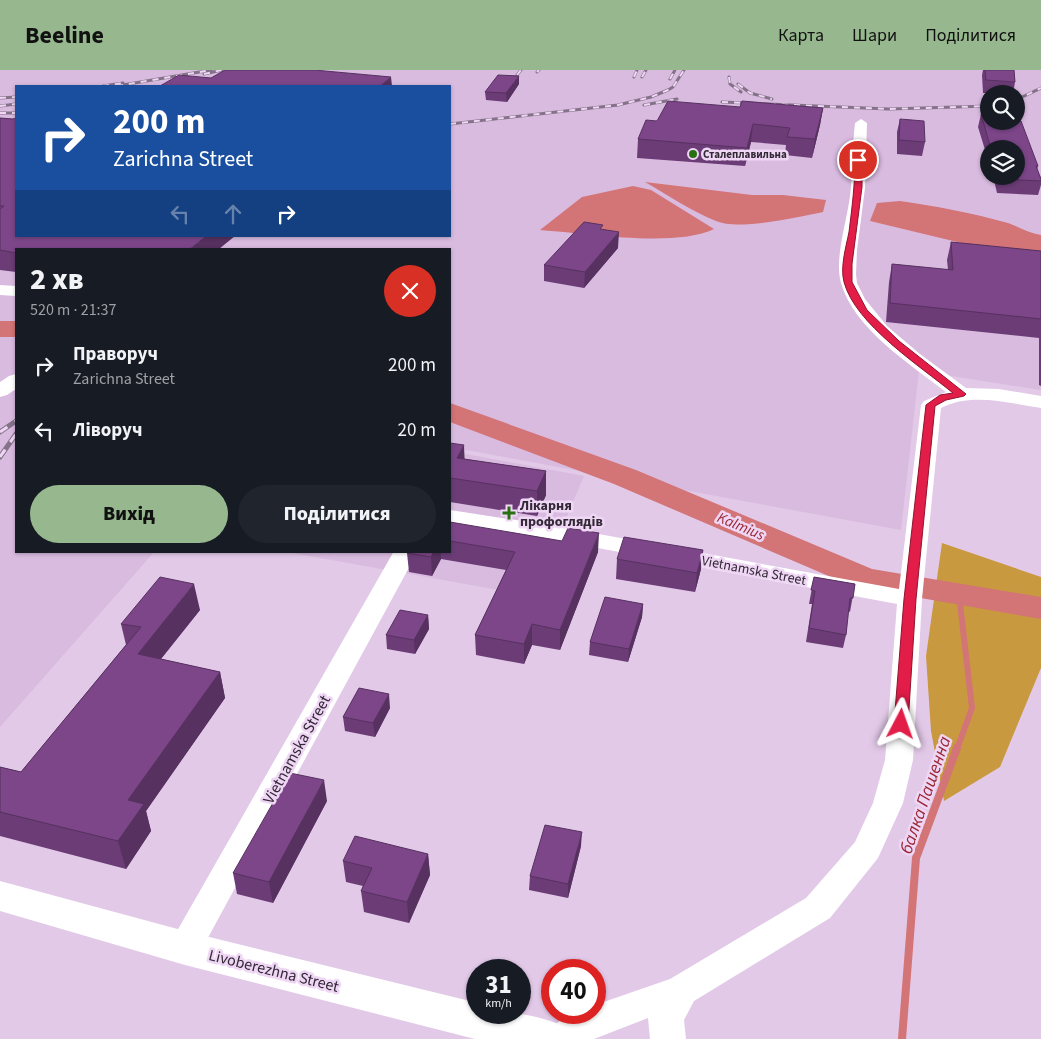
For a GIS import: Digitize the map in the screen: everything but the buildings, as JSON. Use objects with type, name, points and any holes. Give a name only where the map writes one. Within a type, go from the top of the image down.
[{"type":"main road","name":"Livoberezhna Street","points":[[0,896],[185,948],[549,1039]]},
{"type":"street","points":[[861,123],[858,187],[848,264],[848,282],[863,312],[896,343],[961,394]]},
{"type":"street","points":[[0,290],[15,291]]},
{"type":"street","points":[[0,391],[15,381]]},
{"type":"street","points":[[566,1039],[587,1024],[682,990],[818,908],[867,849],[888,802],[898,760],[910,599],[931,405],[943,397],[961,394],[985,394],[1041,402]]},
{"type":"street","name":"Vietnamska Street","points":[[451,517],[555,533],[910,599]]},
{"type":"street","name":"Vietnamska Street","points":[[185,948],[405,553]]},
{"type":"street","points":[[668,1039],[666,1018],[682,990]]},
{"type":"shaded area","points":[[0,70],[1041,70],[1041,390],[919,371],[901,530],[451,447],[451,248],[15,248],[15,553],[153,553],[0,727]]},
{"type":"shaded area","points":[[645,182],[752,195],[783,195],[826,200],[823,212],[753,224],[726,224],[698,213]]},
{"type":"shaded area","points":[[633,186],[651,190],[714,229],[697,235],[677,238],[629,238],[540,230],[582,197]]},
{"type":"shaded area","points":[[900,201],[981,216],[1041,235],[1041,260],[1003,253],[870,221],[877,203]]},
{"type":"shaded area","name":"Лікарня профоглядів","points":[[451,451],[584,476],[533,596],[292,553],[451,553]]},
{"type":"shaded area","points":[[942,543],[1041,577],[1041,668],[1000,767],[944,801],[931,731],[926,656]]},
{"type":"waterway","name":"Kalmius","points":[[0,329],[15,329]]},
{"type":"waterway","name":"Kalmius","points":[[451,412],[625,477],[864,578],[1041,608]]},
{"type":"waterway","name":"балка Пашенна","points":[[957,749],[972,708],[959,594]]},
{"type":"waterway","name":"балка Пашенна","points":[[902,1039],[916,858],[957,748]]},
{"type":"railway","points":[[123,85],[211,70]]},
{"type":"railway","points":[[204,74],[222,70]]},
{"type":"railway","points":[[517,75],[521,70]]},
{"type":"railway","points":[[634,77],[637,70]]},
{"type":"railway","points":[[642,77],[646,70]]},
{"type":"railway","points":[[670,79],[675,70]]},
{"type":"railway","points":[[451,124],[618,105],[651,97],[668,90],[673,87],[684,70]]},
{"type":"railway","points":[[729,77],[730,84],[741,92]]},
{"type":"railway","points":[[110,85],[123,83]]},
{"type":"railway","points":[[738,84],[750,93],[772,99]]},
{"type":"railway","points":[[1025,96],[1041,88]]},
{"type":"railway","points":[[0,98],[15,97]]},
{"type":"railway","points":[[644,105],[677,99]]},
{"type":"railway","points":[[722,102],[889,109],[980,106]]},
{"type":"railway","points":[[0,106],[15,104]]},
{"type":"railway","points":[[0,113],[15,113]]},
{"type":"railway","points":[[0,432],[15,422]]},
{"type":"railway","points":[[0,457],[15,435]]},
{"type":"place","name":"Сталеплавильна","points":[[693,154]]},
{"type":"place","name":"Лікарня профоглядів","points":[[509,513]]},
{"type":"route","points":[[858,160],[858,187],[848,264],[848,282],[863,312],[896,343],[961,394],[943,397],[931,405],[910,599],[901,724]]}]
